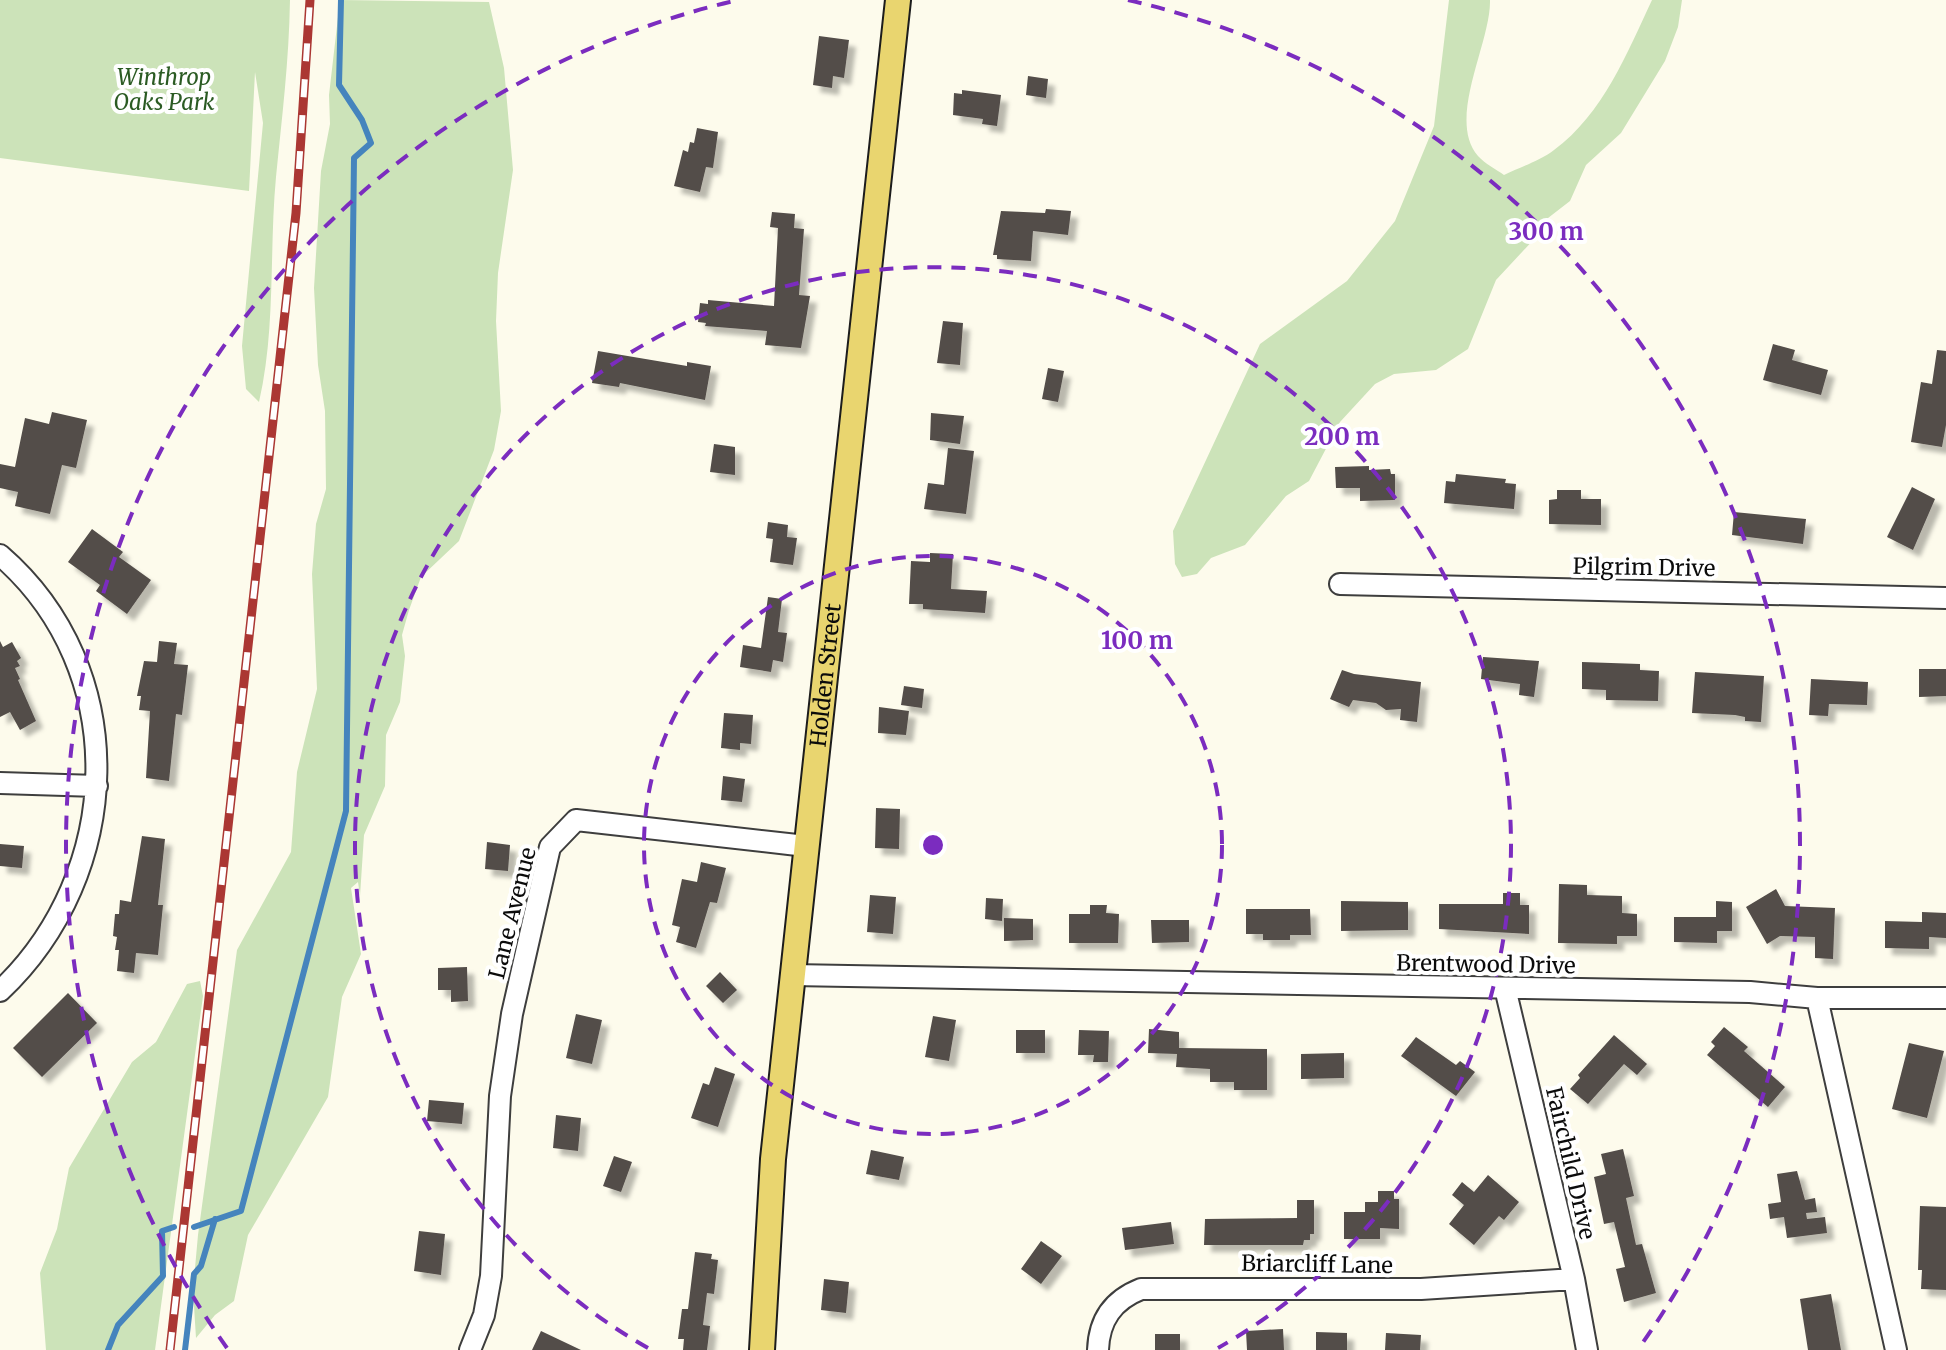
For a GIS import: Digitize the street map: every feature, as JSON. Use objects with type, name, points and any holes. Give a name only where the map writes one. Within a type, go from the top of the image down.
[{"type":"main road","name":"Holden Street","points":[[762,1350],[773,1159],[806,846],[837,595],[898,0]]},
{"type":"street","points":[[0,555],[43,604],[78,667],[92,721],[97,786],[87,853],[71,894],[42,944],[0,991]]},
{"type":"street","name":"Pilgrim Drive","points":[[1340,584],[1946,598]]},
{"type":"street","points":[[0,783],[97,786]]},
{"type":"street","name":"Lane Avenue","points":[[470,1350],[488,1298],[500,1096],[512,1014],[550,847],[576,820],[806,846]]},
{"type":"street","name":"Brentwood Drive","points":[[792,975],[1750,992],[1817,998],[1946,998]]},
{"type":"street","name":"Fairchild Drive","points":[[1505,988],[1574,1279],[1587,1350]]},
{"type":"street","points":[[1817,998],[1896,1350]]},
{"type":"street","name":"Briarcliff Lane","points":[[1098,1350],[1103,1322],[1110,1310],[1119,1300],[1141,1289],[1421,1289],[1574,1279]]},
{"type":"green space","name":"Winthrop Oaks Park","points":[[0,0],[290,0],[274,205],[268,346],[259,402],[246,389],[242,346],[263,123],[255,72],[249,191],[0,158]]},
{"type":"green space","points":[[340,0],[489,2],[504,68],[513,170],[498,273],[496,321],[501,411],[494,450],[459,541],[421,577],[402,635],[405,656],[400,702],[386,735],[385,786],[364,835],[360,896],[358,882],[351,888],[361,954],[342,997],[328,1097],[248,1235],[234,1301],[215,1315],[196,1338],[193,1290],[198,1235],[237,950],[291,852],[297,772],[317,689],[312,574],[316,524],[326,489],[325,411],[318,365],[314,288],[321,171],[330,124],[329,95]]},
{"type":"green space","points":[[1449,0],[1490,0],[1472,80],[1467,122],[1469,140],[1478,156],[1504,175],[1548,154],[1586,119],[1612,81],[1652,0],[1682,0],[1678,27],[1665,61],[1621,133],[1586,165],[1570,201],[1539,225],[1536,237],[1496,280],[1468,349],[1436,370],[1394,374],[1375,384],[1340,422],[1309,481],[1286,496],[1245,545],[1211,558],[1197,574],[1182,577],[1175,564],[1173,531],[1260,344],[1347,281],[1395,221],[1434,126]]},
{"type":"green space","points":[[200,981],[203,996],[155,1350],[46,1350],[40,1273],[57,1229],[69,1168],[132,1062],[156,1042],[187,984]]},
{"type":"building","points":[[819,36],[849,40],[844,78],[833,76],[832,88],[813,85]]},
{"type":"building","points":[[1028,76],[1048,79],[1046,98],[1026,95]]},
{"type":"building","points":[[962,90],[1001,95],[997,126],[982,124],[983,119],[953,115],[954,93],[962,94]]},
{"type":"building","points":[[697,128],[718,132],[713,168],[706,167],[700,192],[674,186],[683,150],[688,152],[690,142],[694,143]]},
{"type":"building","points":[[1046,209],[1071,211],[1068,235],[1033,231],[1031,261],[997,259],[997,255],[993,255],[1001,211],[1045,213]]},
{"type":"building","points":[[772,212],[795,214],[794,228],[804,229],[799,295],[810,296],[801,348],[765,345],[767,331],[705,326],[706,323],[698,322],[700,303],[708,304],[708,300],[774,306],[778,228],[770,227]]},
{"type":"building","points":[[943,321],[963,323],[960,365],[937,363]]},
{"type":"building","points":[[1773,344],[1795,350],[1792,360],[1828,370],[1821,395],[1763,380]]},
{"type":"building","points":[[1937,350],[1946,351],[1946,425],[1942,447],[1911,442],[1921,382],[1932,384]]},
{"type":"building","points":[[598,351],[687,366],[687,362],[711,366],[705,400],[620,383],[619,387],[592,383]]},
{"type":"building","points":[[1048,368],[1064,371],[1058,402],[1042,399]]},
{"type":"building","points":[[52,412],[87,420],[76,468],[62,465],[50,514],[15,506],[18,492],[0,488],[0,464],[15,467],[25,418],[49,424]]},
{"type":"building","points":[[931,413],[964,416],[960,444],[930,440]]},
{"type":"building","points":[[714,444],[735,447],[735,475],[710,472]]},
{"type":"building","points":[[948,448],[974,451],[966,514],[924,509],[928,483],[944,485]]},
{"type":"building","points":[[1369,466],[1369,470],[1390,469],[1391,474],[1395,474],[1395,500],[1360,501],[1360,488],[1336,488],[1335,467]]},
{"type":"building","points":[[1456,474],[1506,479],[1505,483],[1516,484],[1514,509],[1444,503],[1446,481],[1455,482]]},
{"type":"building","points":[[1912,487],[1935,499],[1913,550],[1887,537]]},
{"type":"building","points":[[1557,490],[1581,490],[1581,499],[1601,499],[1601,525],[1549,524],[1549,500],[1557,499]]},
{"type":"building","points":[[1734,512],[1806,519],[1803,544],[1732,535]]},
{"type":"building","points":[[768,522],[788,525],[787,537],[797,538],[793,565],[770,562],[773,539],[766,538]]},
{"type":"building","points":[[92,529],[123,552],[119,557],[151,580],[127,614],[96,591],[100,585],[68,562]]},
{"type":"building","points":[[930,553],[953,554],[951,589],[987,591],[985,613],[923,609],[923,604],[909,604],[911,561],[930,562]]},
{"type":"building","points":[[768,597],[782,599],[778,632],[787,633],[783,662],[773,660],[771,672],[740,667],[743,645],[761,648]]},
{"type":"building","points":[[0,641],[3,647],[12,642],[21,658],[17,661],[20,666],[15,668],[36,721],[20,730],[10,712],[0,717]]},
{"type":"building","points":[[159,641],[177,643],[174,664],[188,665],[182,715],[176,714],[169,781],[146,778],[150,711],[139,710],[141,696],[137,696],[144,661],[157,662]]},
{"type":"building","points":[[1483,657],[1539,661],[1534,697],[1519,695],[1520,684],[1481,679]]},
{"type":"building","points":[[1582,662],[1640,664],[1640,670],[1659,671],[1658,701],[1606,700],[1606,690],[1582,689]]},
{"type":"building","points":[[1919,669],[1946,669],[1946,696],[1919,697]]},
{"type":"building","points":[[1342,670],[1421,682],[1417,722],[1400,720],[1401,709],[1386,710],[1376,703],[1353,700],[1349,707],[1330,699]]},
{"type":"building","points":[[1695,672],[1764,676],[1761,722],[1745,721],[1745,717],[1735,715],[1692,713]]},
{"type":"building","points":[[1811,679],[1868,682],[1867,705],[1829,704],[1828,716],[1809,715]]},
{"type":"building","points":[[904,686],[924,689],[922,708],[901,705]]},
{"type":"building","points":[[879,707],[909,711],[906,735],[878,733]]},
{"type":"building","points":[[724,713],[753,715],[751,744],[740,743],[740,750],[721,748]]},
{"type":"building","points":[[723,776],[745,779],[742,802],[721,800]]},
{"type":"building","points":[[876,808],[900,809],[899,849],[875,848]]},
{"type":"building","points":[[142,836],[165,839],[158,905],[163,905],[158,955],[136,953],[134,973],[117,971],[119,950],[115,950],[117,937],[113,936],[115,914],[119,914],[120,900],[131,902]]},
{"type":"building","points":[[487,842],[510,845],[508,871],[485,869]]},
{"type":"building","points":[[0,844],[24,846],[22,868],[0,866]]},
{"type":"building","points":[[701,862],[726,868],[717,903],[710,902],[696,948],[676,942],[680,927],[672,925],[682,879],[697,882]]},
{"type":"building","points":[[1559,884],[1587,885],[1587,895],[1622,896],[1622,913],[1637,914],[1637,936],[1617,936],[1617,944],[1558,943]]},
{"type":"building","points":[[1776,889],[1785,906],[1835,908],[1833,959],[1815,958],[1815,937],[1780,936],[1767,944],[1746,907]]},
{"type":"building","points":[[1503,893],[1520,893],[1520,905],[1529,905],[1529,934],[1439,929],[1439,904],[1503,904]]},
{"type":"building","points":[[870,895],[896,897],[893,934],[867,932]]},
{"type":"building","points":[[986,898],[1003,899],[1002,921],[985,919]]},
{"type":"building","points":[[1341,901],[1408,902],[1408,930],[1341,931]]},
{"type":"building","points":[[1716,901],[1732,902],[1732,931],[1717,931],[1717,943],[1674,942],[1674,917],[1716,917]]},
{"type":"building","points":[[1090,905],[1107,905],[1106,913],[1119,914],[1118,943],[1069,943],[1069,914],[1090,914]]},
{"type":"building","points":[[1246,909],[1310,909],[1311,935],[1290,935],[1290,940],[1263,940],[1263,934],[1246,934]]},
{"type":"building","points":[[1922,912],[1946,913],[1946,938],[1929,937],[1929,949],[1885,948],[1885,921],[1922,922]]},
{"type":"building","points":[[1004,918],[1033,919],[1033,940],[1004,941]]},
{"type":"building","points":[[1151,920],[1189,920],[1189,942],[1152,943]]},
{"type":"building","points":[[467,967],[468,1001],[451,1002],[451,990],[438,990],[438,968]]},
{"type":"building","points":[[720,972],[737,990],[723,1003],[706,986]]},
{"type":"building","points":[[68,993],[97,1023],[42,1077],[13,1048]]},
{"type":"building","points":[[576,1014],[602,1020],[592,1064],[566,1058]]},
{"type":"building","points":[[933,1016],[956,1020],[949,1061],[925,1057]]},
{"type":"building","points":[[1724,1027],[1748,1047],[1744,1051],[1785,1087],[1768,1107],[1707,1055],[1715,1046],[1711,1042]]},
{"type":"building","points":[[1149,1029],[1179,1032],[1179,1048],[1267,1049],[1267,1090],[1234,1090],[1234,1082],[1210,1082],[1210,1069],[1176,1067],[1177,1054],[1148,1053]]},
{"type":"building","points":[[1016,1030],[1045,1030],[1045,1053],[1016,1053]]},
{"type":"building","points":[[1079,1030],[1109,1031],[1108,1062],[1093,1062],[1094,1055],[1078,1055]]},
{"type":"building","points":[[1614,1035],[1647,1064],[1637,1075],[1624,1064],[1588,1104],[1570,1089],[1580,1078],[1578,1075]]},
{"type":"building","points":[[1416,1037],[1456,1065],[1460,1061],[1475,1072],[1456,1096],[1401,1056]]},
{"type":"building","points":[[1909,1043],[1944,1051],[1927,1118],[1892,1109]]},
{"type":"building","points":[[1344,1053],[1344,1078],[1301,1079],[1301,1054]]},
{"type":"building","points":[[715,1067],[735,1074],[718,1127],[691,1118],[703,1083],[709,1085]]},
{"type":"building","points":[[429,1100],[464,1103],[462,1124],[427,1121]]},
{"type":"building","points":[[556,1115],[581,1118],[578,1151],[553,1148]]},
{"type":"building","points":[[1623,1149],[1634,1196],[1626,1198],[1636,1245],[1642,1244],[1656,1293],[1624,1302],[1616,1269],[1625,1267],[1614,1222],[1604,1224],[1594,1177],[1606,1174],[1601,1154]]},
{"type":"building","points":[[871,1150],[904,1157],[899,1180],[866,1174]]},
{"type":"building","points":[[614,1156],[632,1162],[621,1192],[603,1186]]},
{"type":"building","points":[[1797,1171],[1805,1200],[1815,1198],[1817,1212],[1806,1213],[1807,1219],[1825,1217],[1827,1233],[1787,1238],[1784,1217],[1770,1219],[1768,1204],[1781,1202],[1777,1174]]},
{"type":"building","points":[[1488,1175],[1519,1202],[1504,1220],[1499,1216],[1474,1245],[1449,1224],[1464,1205],[1452,1195],[1462,1182],[1474,1192]]},
{"type":"building","points":[[1378,1191],[1394,1191],[1394,1199],[1399,1199],[1399,1229],[1380,1228],[1380,1239],[1344,1239],[1344,1212],[1365,1212],[1365,1202],[1378,1202]]},
{"type":"building","points":[[1297,1200],[1314,1200],[1314,1234],[1310,1234],[1310,1240],[1304,1240],[1303,1245],[1204,1245],[1205,1219],[1297,1218]]},
{"type":"building","points":[[1920,1206],[1946,1207],[1946,1290],[1921,1289],[1922,1270],[1918,1270]]},
{"type":"building","points":[[1171,1222],[1174,1244],[1125,1250],[1122,1228]]},
{"type":"building","points":[[419,1231],[445,1234],[441,1275],[414,1271]]},
{"type":"building","points":[[1041,1241],[1062,1256],[1041,1284],[1021,1269]]},
{"type":"building","points":[[695,1252],[712,1254],[711,1259],[718,1260],[714,1294],[707,1293],[703,1325],[710,1326],[707,1350],[683,1350],[684,1339],[678,1339],[682,1309],[688,1309]]},
{"type":"building","points":[[824,1279],[849,1282],[846,1313],[821,1310]]},
{"type":"building","points":[[1831,1294],[1841,1350],[1808,1350],[1800,1299]]},
{"type":"building","points":[[1283,1329],[1284,1350],[1247,1350],[1246,1331]]},
{"type":"building","points":[[541,1331],[581,1350],[532,1350]]},
{"type":"building","points":[[1316,1332],[1347,1333],[1347,1350],[1316,1350]]},
{"type":"building","points":[[1386,1333],[1421,1335],[1420,1350],[1385,1350]]},
{"type":"building","points":[[1155,1334],[1180,1334],[1180,1350],[1155,1350]]},
{"type":"waterway","points":[[194,1227],[241,1211],[346,811],[354,158],[371,143],[362,120],[339,85],[341,0]]},
{"type":"waterway","points":[[185,1350],[194,1274],[201,1266],[215,1219]]},
{"type":"waterway","points":[[108,1350],[118,1325],[163,1276],[162,1231],[174,1227]]},
{"type":"railway","points":[[170,1350],[296,213],[310,0]]}]
